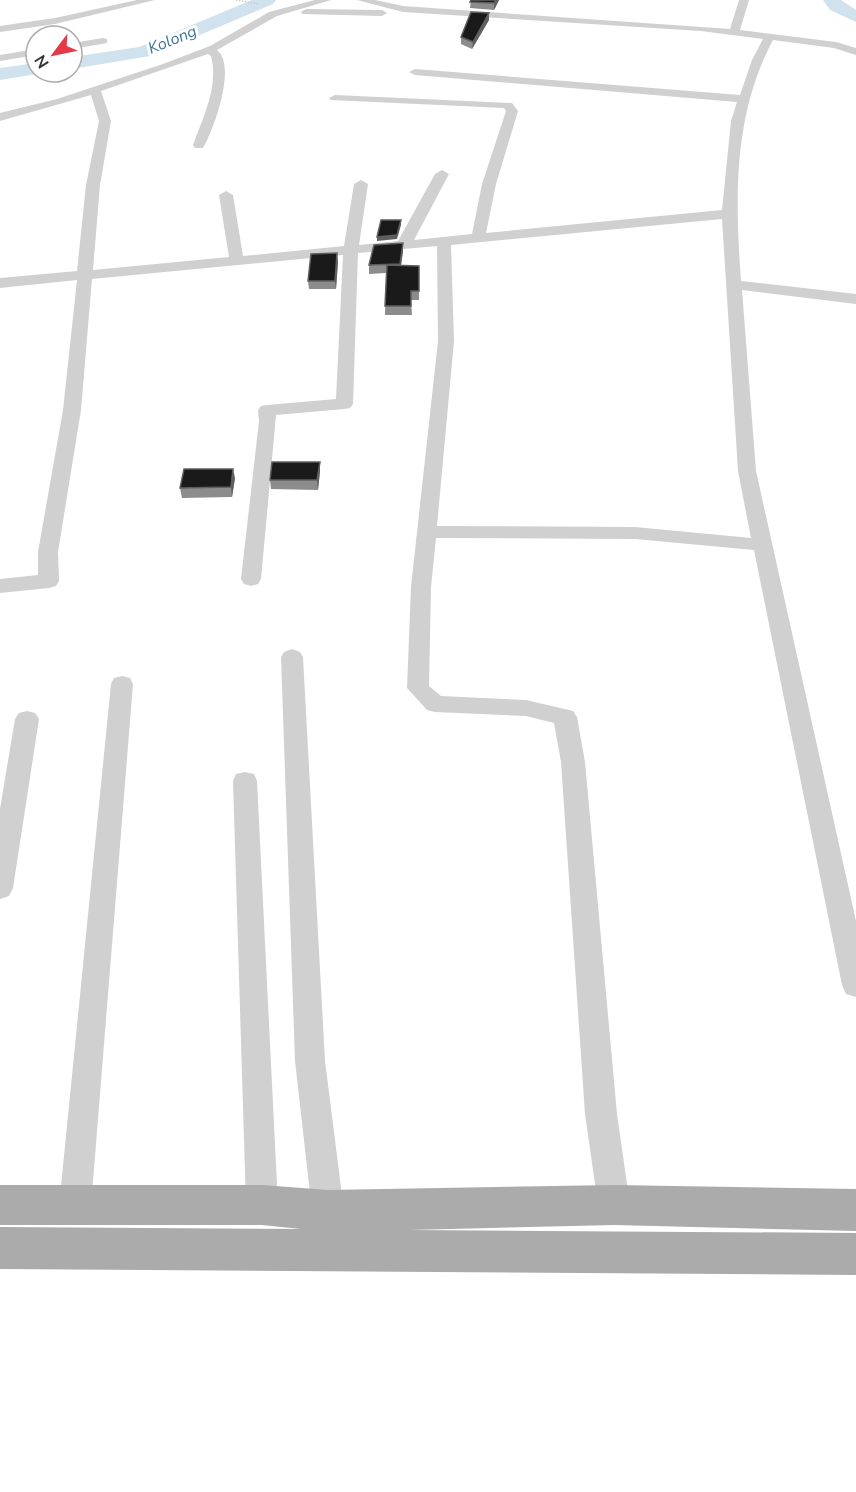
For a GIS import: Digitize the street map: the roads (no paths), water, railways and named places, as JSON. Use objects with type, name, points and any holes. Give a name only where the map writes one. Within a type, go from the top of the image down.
[{"type":"main road","points":[[0,1205],[262,1205],[328,1211],[614,1205],[856,1210]]},
{"type":"main road","points":[[0,1248],[856,1254]]},
{"type":"street","points":[[0,30],[55,21],[150,0]]},
{"type":"street","points":[[0,117],[95,90],[208,50],[273,14],[326,0]]},
{"type":"street","points":[[362,0],[403,9],[469,15]]},
{"type":"street","points":[[734,32],[744,0]]},
{"type":"street","points":[[289,10],[469,15],[587,15],[770,36],[836,45],[856,51]]},
{"type":"street","points":[[0,14],[15,27]]},
{"type":"street","points":[[770,36],[758,60],[737,121],[729,213],[747,471],[856,985]]},
{"type":"street","points":[[84,44],[103,41]]},
{"type":"street","points":[[199,145],[215,93],[220,66],[216,54],[208,50]]},
{"type":"street","points":[[0,58],[24,54]]},
{"type":"street","points":[[415,72],[745,99]]},
{"type":"street","points":[[0,586],[49,581],[48,552],[72,410],[93,185],[105,121],[95,90]]},
{"type":"street","points":[[335,98],[508,105],[512,111],[489,184],[478,237]]},
{"type":"street","points":[[404,244],[442,174]]},
{"type":"street","points":[[251,579],[268,421],[267,411],[344,404],[351,249],[361,184]]},
{"type":"street","points":[[226,195],[237,261]]},
{"type":"street","points":[[0,283],[729,213]]},
{"type":"street","points":[[444,240],[446,341],[421,587],[418,688],[435,704],[526,708],[565,717],[573,762],[601,1114],[614,1205]]},
{"type":"street","points":[[734,285],[856,299]]},
{"type":"street","points":[[426,532],[635,533],[762,545]]},
{"type":"street","points":[[292,657],[310,1061],[328,1211]]},
{"type":"street","points":[[75,1206],[122,684]]},
{"type":"street","points":[[0,888],[27,719]]},
{"type":"street","points":[[245,781],[262,1205]]},
{"type":"waterway","name":"Kolong","points":[[84,61],[143,52],[267,0]]},
{"type":"waterway","name":"Kolong","points":[[832,0],[836,6],[856,17]]},
{"type":"waterway","name":"Kolong","points":[[0,74],[24,71]]}]
